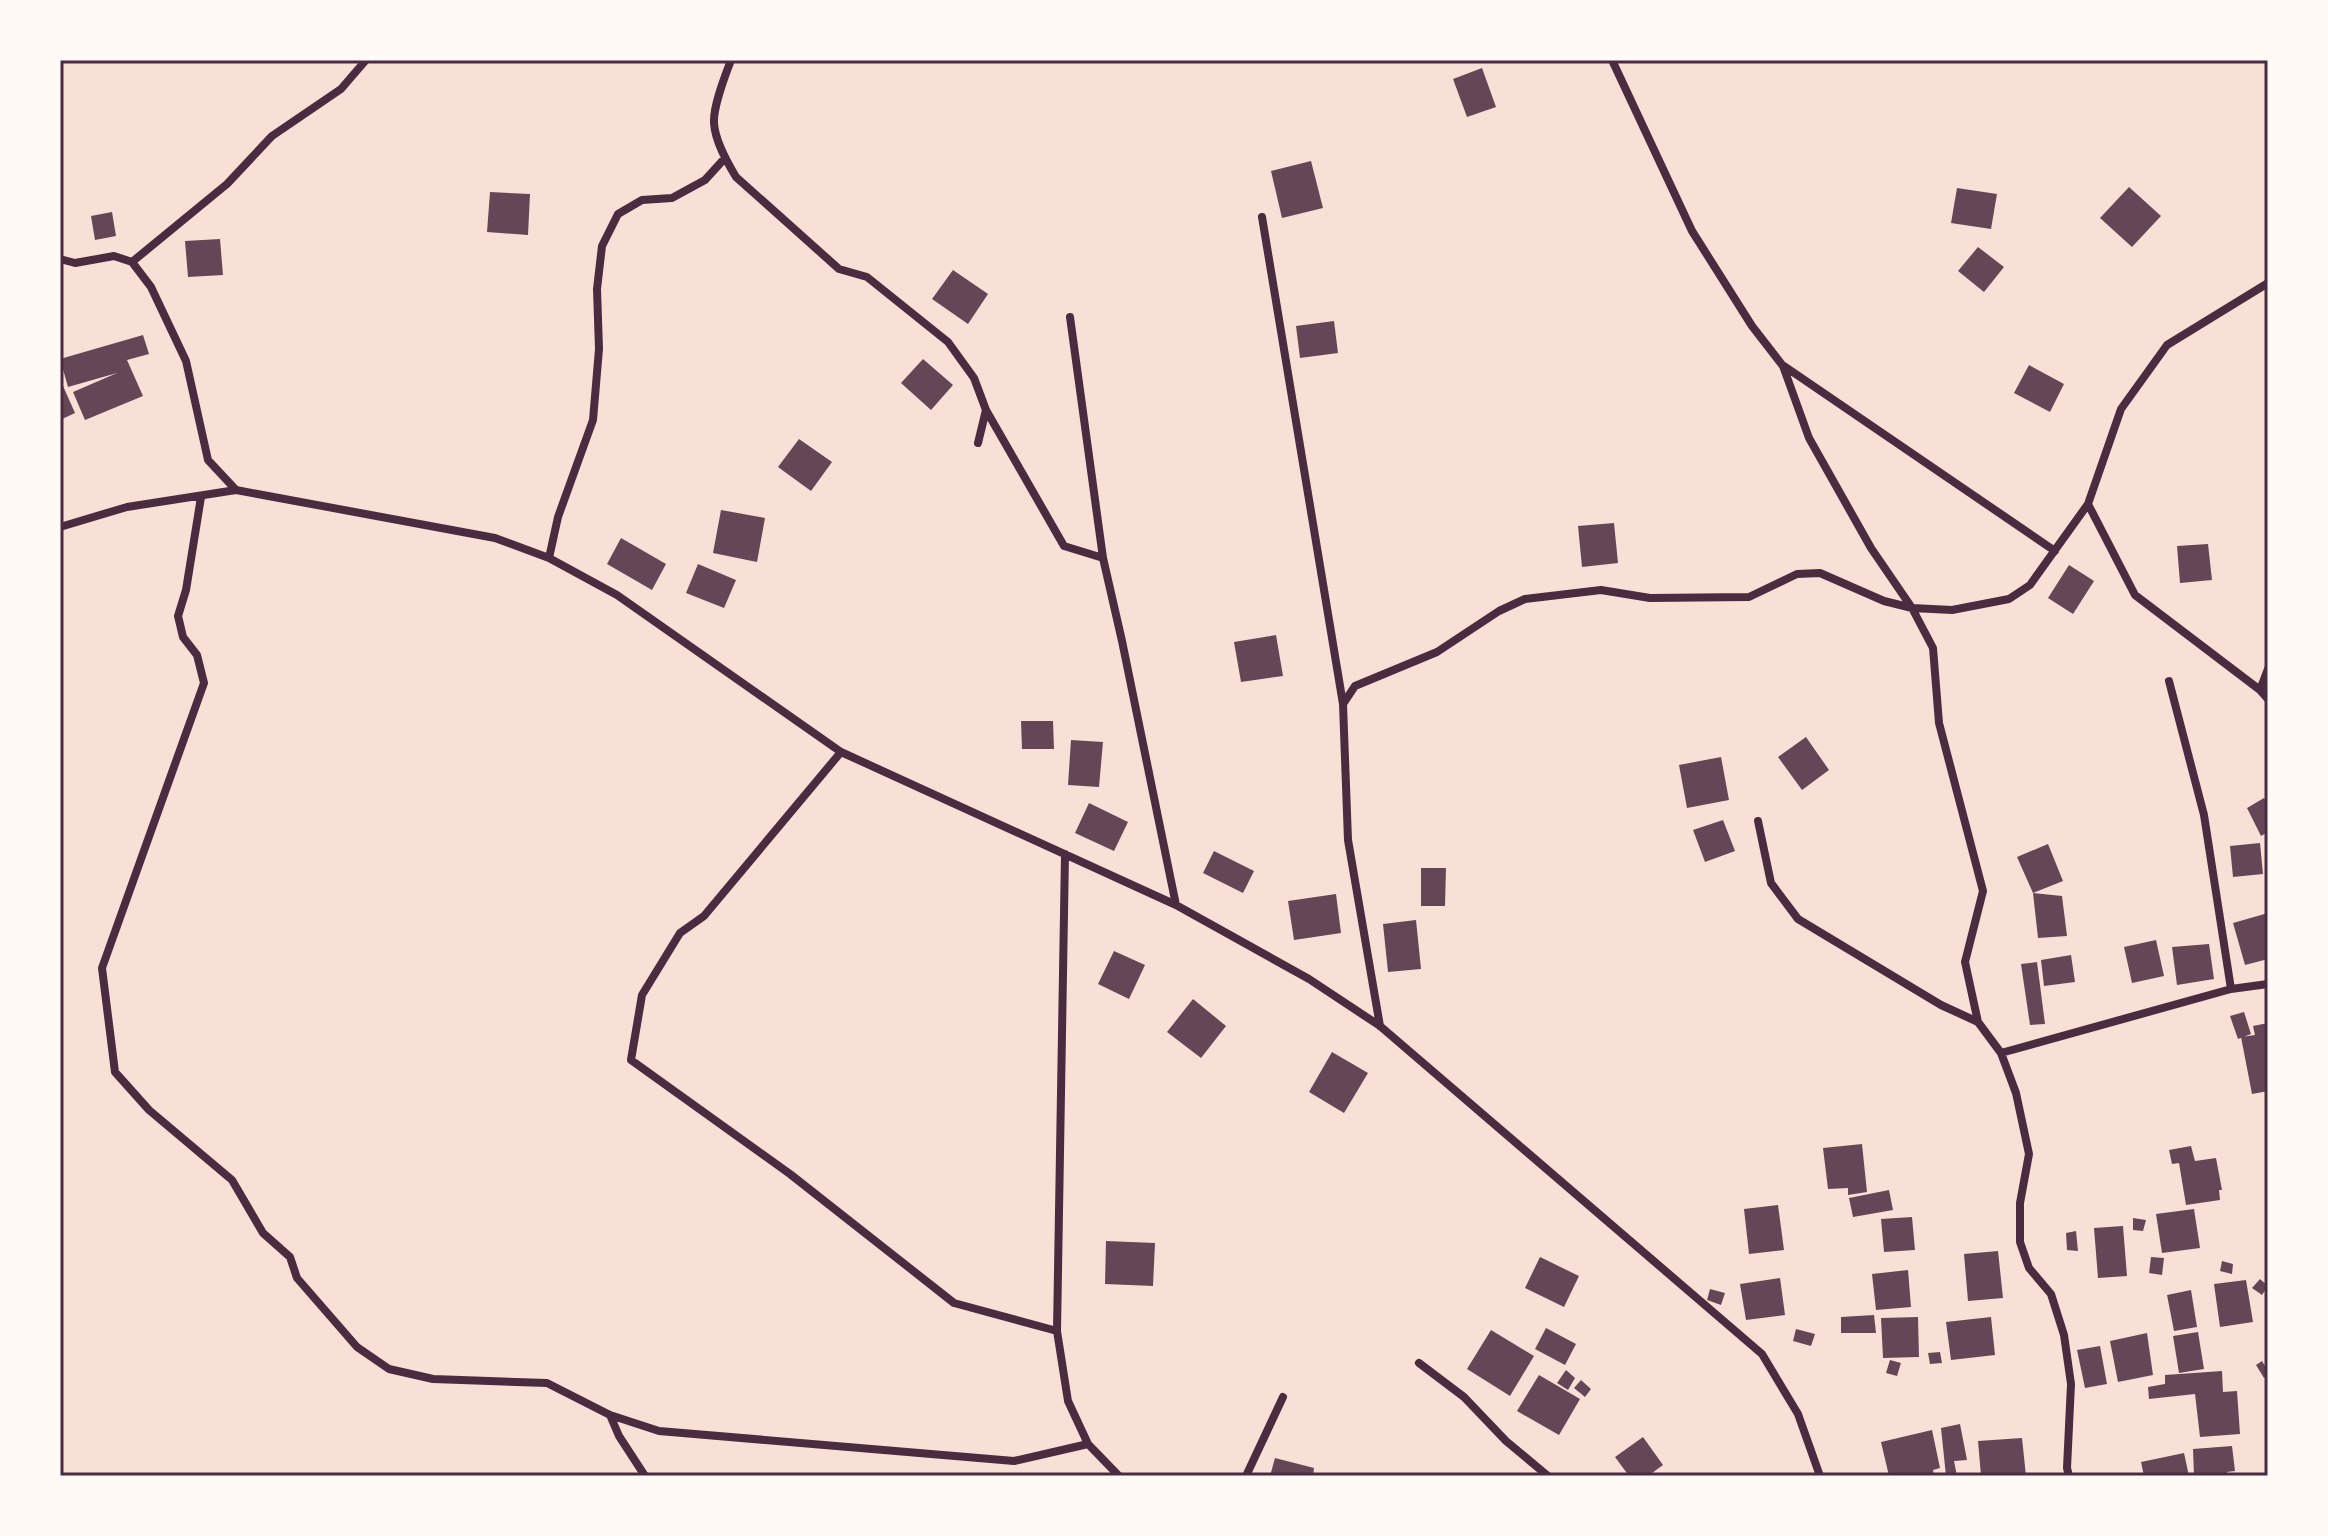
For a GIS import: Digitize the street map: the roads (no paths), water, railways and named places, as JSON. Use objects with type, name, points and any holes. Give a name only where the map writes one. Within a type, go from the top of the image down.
[{"type":"street","points":[[132,262],[227,184],[272,136],[341,89],[366,60]]},
{"type":"street","points":[[731,60],[714,123],[725,158],[736,177],[839,269],[867,277],[948,342],[974,378],[986,410],[1064,546],[1103,558]]},
{"type":"street","points":[[1612,60],[1692,231],[1752,326],[1783,366],[1809,438],[1871,548],[1912,608],[1933,648],[1939,723],[1983,891],[1965,962],[1978,1022],[2001,1053],[2016,1093],[2029,1154],[2020,1203],[2020,1242],[2029,1268],[2051,1294],[2064,1335],[2071,1384],[2069,1476]]},
{"type":"street","points":[[549,558],[558,517],[593,420],[599,349],[597,289],[602,246],[618,214],[642,200],[672,198],[705,180],[725,158]]},
{"type":"street","points":[[1262,217],[1343,704],[1348,840],[1380,1026]]},
{"type":"street","points":[[60,259],[75,263],[114,256],[132,262],[151,287],[186,361],[208,460],[236,490]]},
{"type":"street","points":[[1343,704],[1355,686],[1437,652],[1499,611],[1525,599],[1601,590],[1650,598],[1749,597],[1797,574],[1820,573],[1884,601],[1912,608],[1952,610],[2009,599],[2030,585],[2088,504],[2121,409],[2167,345],[2268,283]]},
{"type":"street","points":[[1070,317],[1103,558],[1176,905]]},
{"type":"street","points":[[1783,366],[2055,551]]},
{"type":"street","points":[[978,443],[986,410]]},
{"type":"street","points":[[60,527],[127,507],[236,490],[495,538],[549,558],[617,595],[841,752],[1176,905],[1309,979],[1380,1026],[1762,1354],[1798,1414],[1820,1476]]},
{"type":"street","points":[[201,497],[186,590],[178,616],[183,637],[197,655],[204,683],[102,968],[115,1072],[149,1110],[232,1180],[263,1233],[290,1257],[297,1278],[357,1347],[389,1369],[433,1379],[547,1383],[610,1415],[659,1431],[1014,1461],[1088,1444]]},
{"type":"street","points":[[2088,504],[2135,595],[2268,699]]},
{"type":"street","points":[[2260,690],[2268,669]]},
{"type":"street","points":[[2169,681],[2204,815],[2231,989]]},
{"type":"street","points":[[841,752],[704,916],[680,933],[642,995],[631,1060],[790,1174],[954,1303],[1057,1331]]},
{"type":"street","points":[[1758,821],[1771,883],[1798,919],[1941,1005],[1978,1022]]},
{"type":"street","points":[[1065,854],[1057,1331],[1068,1401],[1088,1444],[1119,1476]]},
{"type":"street","points":[[2001,1053],[2231,989],[2268,984]]},
{"type":"street","points":[[1419,1363],[1464,1397],[1506,1441],[1548,1476]]},
{"type":"street","points":[[1246,1476],[1283,1397]]},
{"type":"street","points":[[610,1415],[619,1436],[645,1476]]}]
